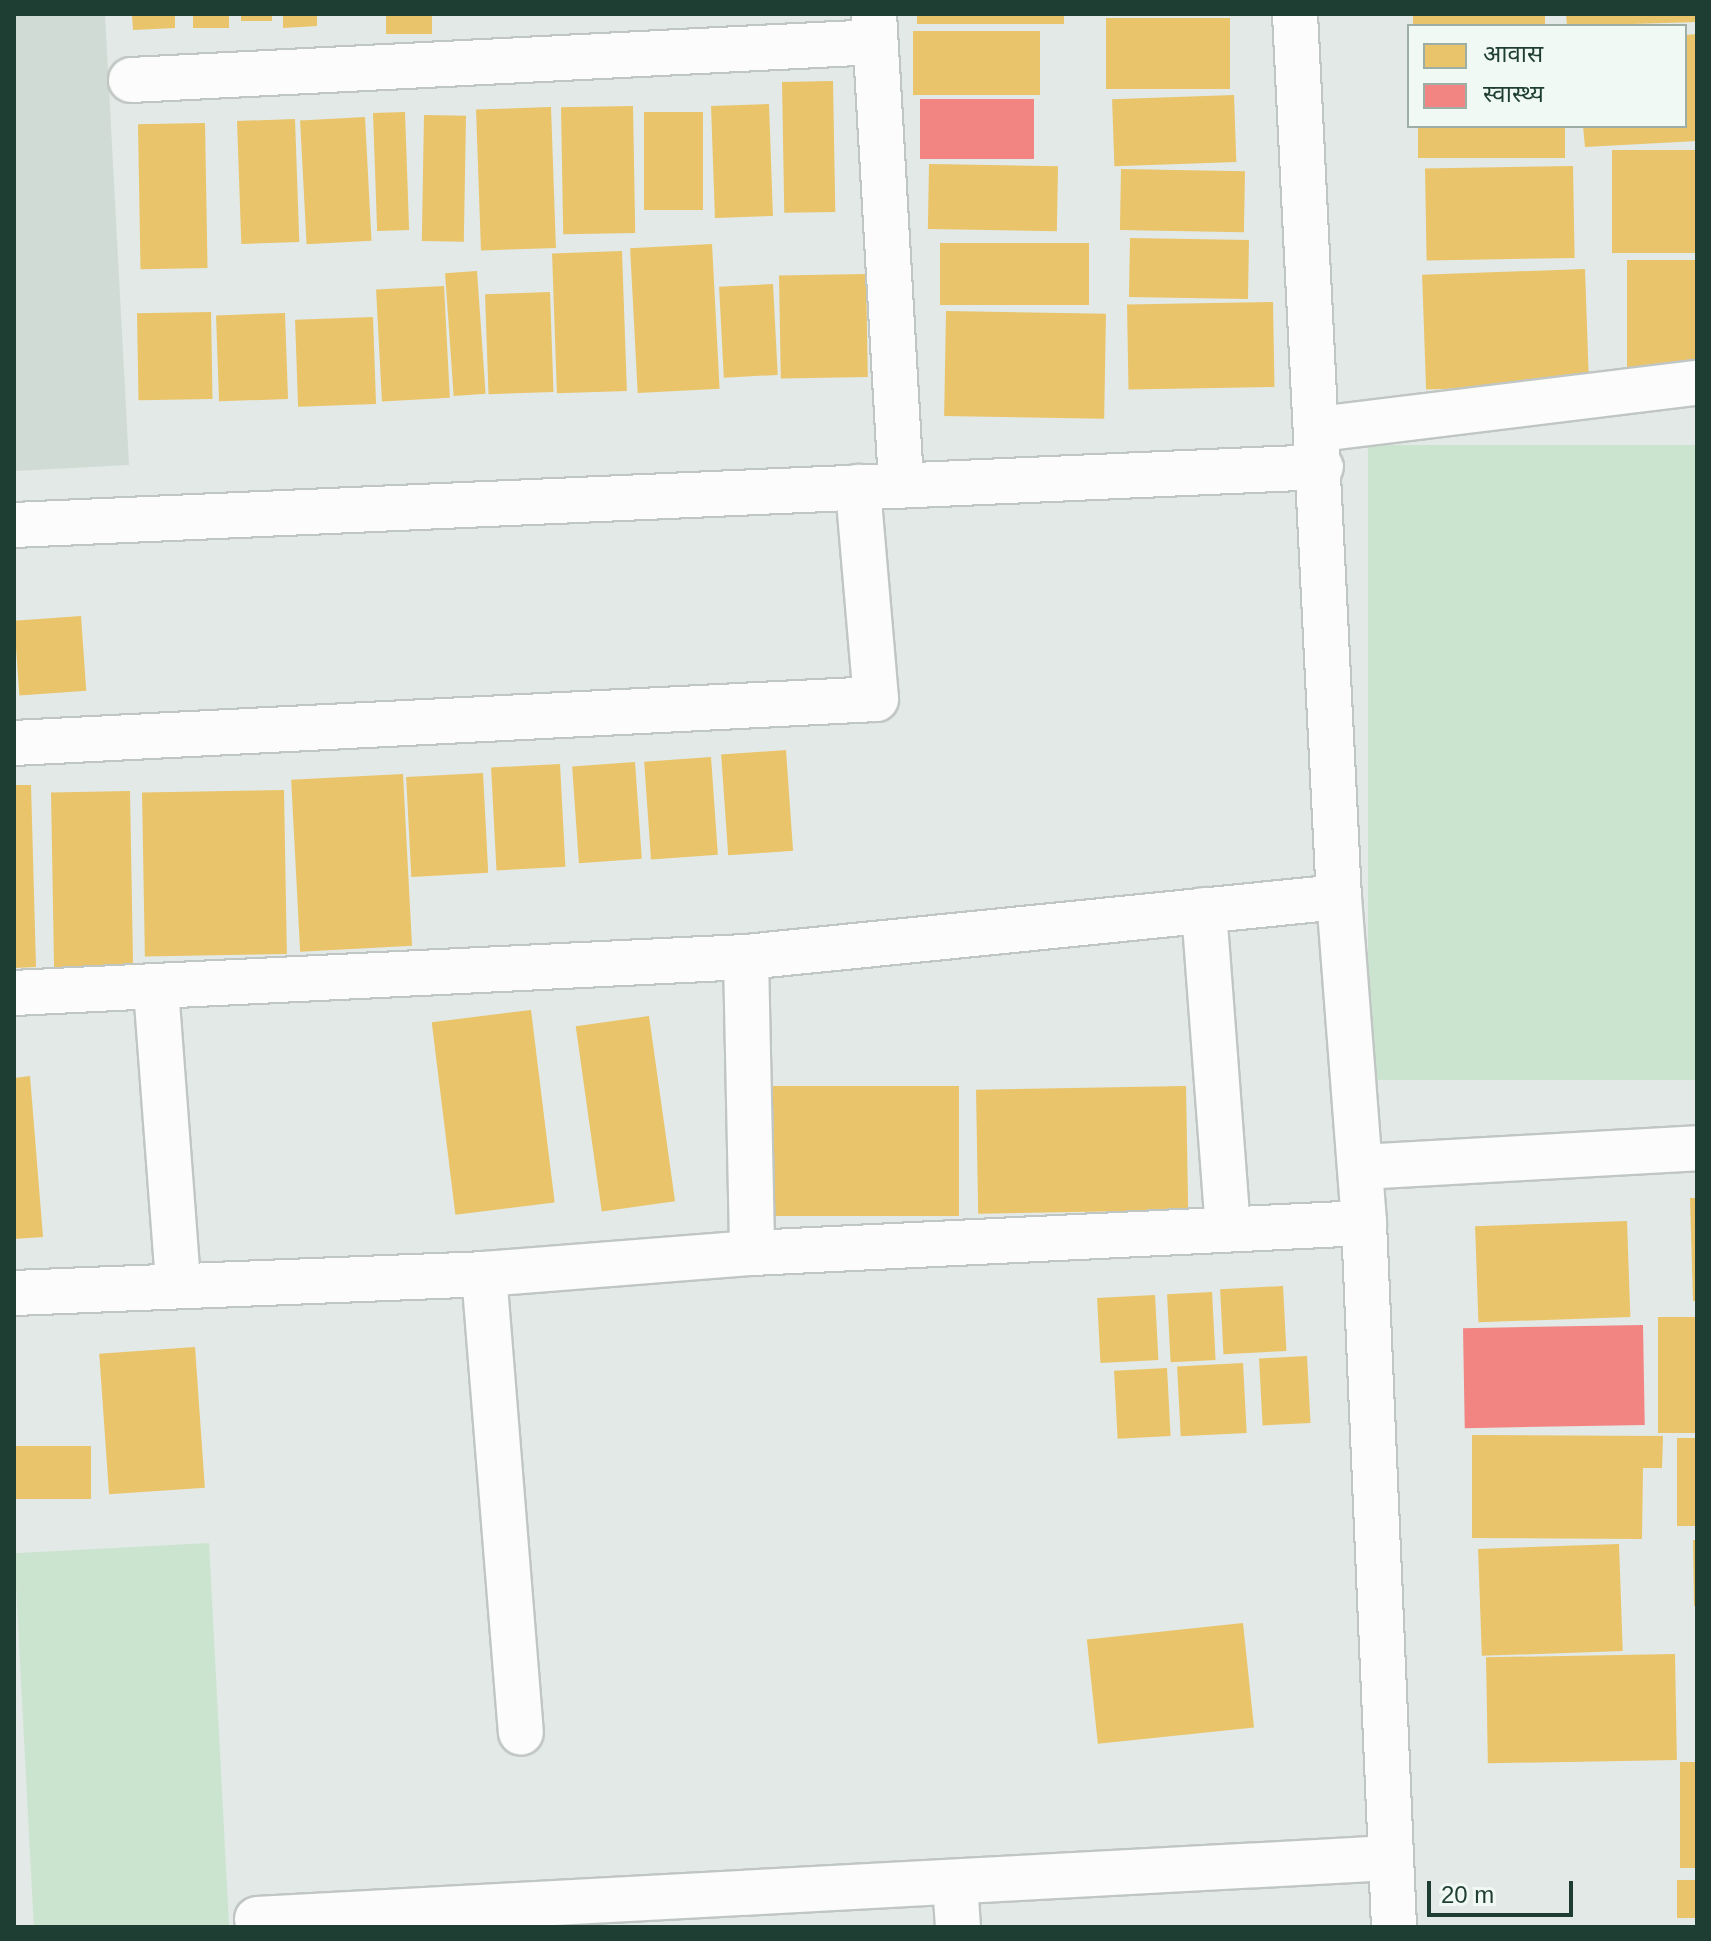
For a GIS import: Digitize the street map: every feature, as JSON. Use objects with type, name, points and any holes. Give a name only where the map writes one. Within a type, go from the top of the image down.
[{"type":"street","points":[[1295,14],[1320,448],[1339,897],[1364,1223],[1394,1927]]},
{"type":"street","points":[[131,80],[874,28],[901,485]]},
{"type":"street","points":[[14,525],[901,485],[1320,448],[1697,383]]},
{"type":"street","points":[[14,743],[876,699],[858,487]]},
{"type":"street","points":[[14,993],[156,989],[746,957],[1339,897]]},
{"type":"street","points":[[1204,910],[1228,1229]]},
{"type":"street","points":[[746,957],[752,1253]]},
{"type":"street","points":[[156,989],[178,1284]]},
{"type":"street","points":[[1361,1167],[1697,1148]]},
{"type":"street","points":[[14,1293],[484,1274],[752,1253],[1364,1223]]},
{"type":"street","points":[[484,1274],[521,1733]]},
{"type":"street","points":[[257,1919],[1389,1858]]},
{"type":"street","points":[[955,1883],[958,1927]]},
{"type":"shaded area","points":[[14,14],[105,14],[129,465],[14,471]]},
{"type":"green space","points":[[1368,445],[1697,445],[1697,1080],[1368,1080]]},
{"type":"green space","points":[[209,1543],[229,1926],[34,1927],[14,1553]]},
{"type":"building: आवास","points":[[132,14],[175,14],[175,28],[133,30]]},
{"type":"building: आवास","points":[[193,14],[229,14],[229,28],[193,28]]},
{"type":"building: आवास","points":[[241,14],[272,14],[272,21],[241,21]]},
{"type":"building: आवास","points":[[283,14],[317,14],[317,26],[283,28]]},
{"type":"building: आवास","points":[[386,14],[432,14],[432,34],[386,34]]},
{"type":"building: आवास","points":[[917,14],[1064,14],[1064,24],[917,24]]},
{"type":"building: आवास","points":[[1413,14],[1545,14],[1545,24],[1413,24]]},
{"type":"building: आवास","points":[[1566,14],[1697,14],[1697,22],[1567,24]]},
{"type":"building: आवास","points":[[1106,18],[1230,18],[1230,89],[1106,89]]},
{"type":"building: आवास","points":[[913,31],[1040,31],[1040,95],[913,95]]},
{"type":"building: आवास","points":[[1697,34],[1697,141],[1585,147],[1583,128],[1687,128],[1687,35]]},
{"type":"building: आवास","points":[[833,81],[835,212],[784,213],[782,82]]},
{"type":"building: आवास","points":[[1234,95],[1236,162],[1114,166],[1112,99]]},
{"type":"building: आवास","points":[[769,104],[773,216],[715,218],[711,106]]},
{"type":"building: आवास","points":[[633,106],[635,233],[563,234],[561,107]]},
{"type":"building: आवास","points":[[551,107],[556,248],[481,251],[476,110]]},
{"type":"building: आवास","points":[[405,112],[409,230],[377,231],[373,113]]},
{"type":"building: आवास","points":[[644,112],[703,112],[703,210],[644,210]]},
{"type":"building: आवास","points":[[424,115],[466,116],[464,242],[422,241]]},
{"type":"building: आवास","points":[[365,117],[371,241],[307,244],[300,120]]},
{"type":"building: आवास","points":[[295,119],[299,242],[241,244],[237,121]]},
{"type":"building: आवास","points":[[205,123],[208,268],[141,269],[138,124]]},
{"type":"building: आवास","points":[[1418,128],[1565,128],[1565,158],[1418,158]]},
{"type":"building: आवास","points":[[1612,150],[1697,150],[1697,253],[1612,253]]},
{"type":"building: आवास","points":[[929,164],[1058,166],[1057,231],[928,229]]},
{"type":"building: आवास","points":[[1573,166],[1575,258],[1427,261],[1425,169]]},
{"type":"building: आवास","points":[[1121,169],[1245,171],[1244,232],[1120,230]]},
{"type":"building: आवास","points":[[1130,238],[1249,240],[1248,299],[1129,297]]},
{"type":"building: आवास","points":[[940,243],[1089,243],[1089,305],[940,305]]},
{"type":"building: आवास","points":[[712,244],[720,389],[638,393],[630,248]]},
{"type":"building: आवास","points":[[622,251],[627,391],[557,393],[552,253]]},
{"type":"building: आवास","points":[[1627,260],[1697,260],[1697,374],[1627,374]]},
{"type":"building: आवास","points":[[1585,269],[1589,384],[1426,390],[1422,275]]},
{"type":"building: आवास","points":[[477,271],[486,394],[454,396],[445,273]]},
{"type":"building: आवास","points":[[866,274],[868,377],[781,379],[779,276]]},
{"type":"building: आवास","points":[[773,284],[778,375],[724,378],[719,287]]},
{"type":"building: आवास","points":[[444,286],[450,398],[382,401],[376,290]]},
{"type":"building: आवास","points":[[550,292],[553,392],[489,394],[485,294]]},
{"type":"building: आवास","points":[[1273,302],[1274,387],[1129,390],[1127,305]]},
{"type":"building: आवास","points":[[946,311],[1106,314],[1104,419],[944,416]]},
{"type":"building: आवास","points":[[211,312],[213,399],[139,400],[137,313]]},
{"type":"building: आवास","points":[[285,313],[288,399],[219,401],[216,315]]},
{"type":"building: आवास","points":[[373,317],[376,404],[298,407],[295,320]]},
{"type":"building: आवास","points":[[81,616],[86,691],[19,695],[14,621]]},
{"type":"building: आवास","points":[[786,750],[793,851],[728,855],[721,755]]},
{"type":"building: आवास","points":[[711,757],[718,855],[651,859],[644,762]]},
{"type":"building: आवास","points":[[635,762],[642,859],[579,863],[572,766]]},
{"type":"building: आवास","points":[[560,764],[565,867],[496,870],[491,768]]},
{"type":"building: आवास","points":[[483,773],[488,873],[411,877],[406,777]]},
{"type":"building: आवास","points":[[403,774],[412,946],[300,952],[291,780]]},
{"type":"building: आवास","points":[[14,785],[31,785],[36,967],[14,968]]},
{"type":"building: आवास","points":[[284,790],[287,954],[145,956],[142,792]]},
{"type":"building: आवास","points":[[130,791],[133,971],[54,972],[51,792]]},
{"type":"building: आवास","points":[[531,1010],[555,1203],[455,1215],[432,1022]]},
{"type":"building: आवास","points":[[649,1016],[675,1201],[602,1211],[576,1026]]},
{"type":"building: आवास","points":[[30,1076],[43,1237],[14,1239],[14,1078]]},
{"type":"building: आवास","points":[[770,1086],[959,1086],[959,1216],[770,1216]]},
{"type":"building: आवास","points":[[1186,1086],[1188,1210],[978,1214],[976,1090]]},
{"type":"building: आवास","points":[[1690,1198],[1697,1198],[1697,1301],[1693,1301]]},
{"type":"building: आवास","points":[[1627,1221],[1630,1317],[1478,1322],[1475,1226]]},
{"type":"building: आवास","points":[[1283,1286],[1286,1351],[1223,1354],[1220,1289]]},
{"type":"building: आवास","points":[[1212,1292],[1216,1360],[1171,1362],[1167,1294]]},
{"type":"building: आवास","points":[[1155,1295],[1158,1360],[1100,1363],[1097,1298]]},
{"type":"building: आवास","points":[[1658,1317],[1697,1317],[1697,1433],[1658,1433]]},
{"type":"building: आवास","points":[[195,1347],[205,1488],[109,1494],[99,1354]]},
{"type":"building: आवास","points":[[1307,1356],[1311,1423],[1263,1425],[1259,1359]]},
{"type":"building: आवास","points":[[1243,1363],[1247,1433],[1181,1436],[1177,1366]]},
{"type":"building: आवास","points":[[1167,1368],[1171,1436],[1118,1439],[1114,1371]]},
{"type":"building: आवास","points":[[1472,1435],[1663,1436],[1662,1468],[1643,1468],[1642,1539],[1472,1538]]},
{"type":"building: आवास","points":[[1677,1438],[1697,1438],[1697,1526],[1677,1526]]},
{"type":"building: आवास","points":[[14,1446],[91,1446],[91,1499],[14,1499]]},
{"type":"building: आवास","points":[[1693,1540],[1697,1540],[1697,1606],[1694,1606]]},
{"type":"building: आवास","points":[[1619,1544],[1623,1651],[1482,1656],[1478,1549]]},
{"type":"building: आवास","points":[[1243,1623],[1254,1727],[1098,1744],[1087,1639]]},
{"type":"building: आवास","points":[[1675,1654],[1677,1760],[1488,1763],[1486,1657]]},
{"type":"building: आवास","points":[[1680,1762],[1697,1762],[1697,1868],[1680,1868]]},
{"type":"building: आवास","points":[[1677,1880],[1697,1880],[1697,1918],[1677,1918]]},
{"type":"building: स्वास्थ्य","points":[[920,99],[1034,99],[1034,159],[920,159]]},
{"type":"building: स्वास्थ्य","points":[[1643,1325],[1645,1425],[1465,1428],[1463,1328]]}]
